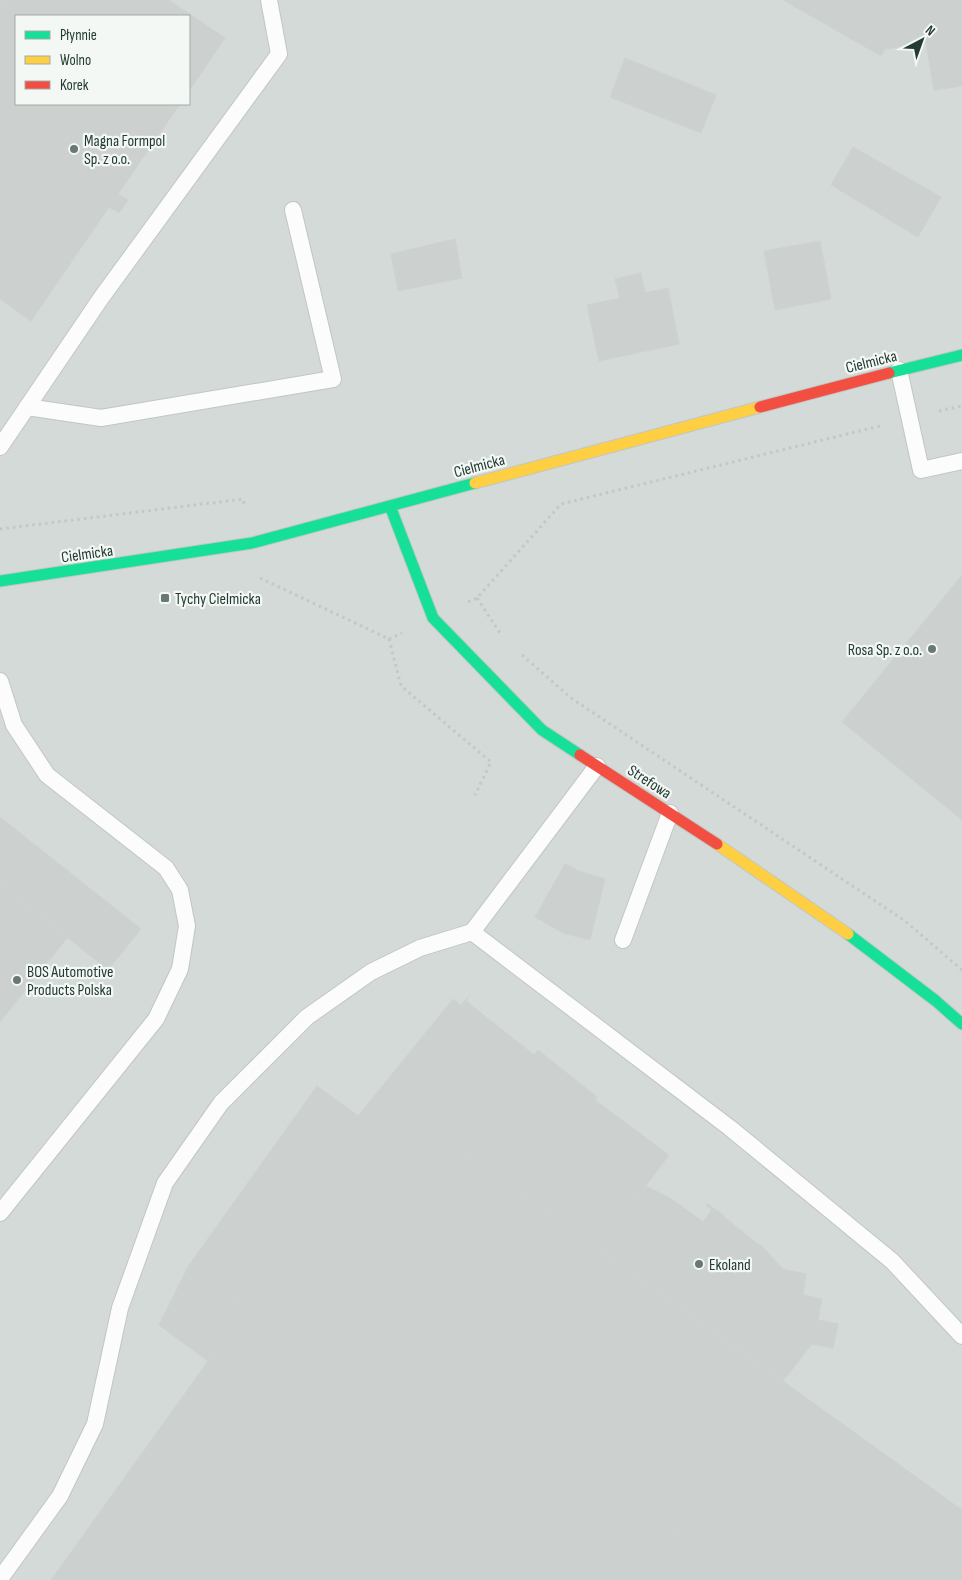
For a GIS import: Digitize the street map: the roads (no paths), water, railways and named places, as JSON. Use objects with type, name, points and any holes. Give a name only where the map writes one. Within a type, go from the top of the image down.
[{"type":"street","name":"Cielmicka","points":[[0,581],[252,543],[962,355]]},
{"type":"street","name":"Strefowa","points":[[390,506],[432,618],[542,730],[770,878],[851,936],[936,1001],[962,1024]]},
{"type":"lane","points":[[0,447],[101,298],[279,54],[270,0]]},
{"type":"lane","points":[[27,407],[100,418],[333,379],[293,210]]},
{"type":"lane","points":[[900,370],[921,470],[962,461]]},
{"type":"lane","points":[[0,681],[14,725],[47,774],[166,868],[180,890],[187,926],[180,969],[156,1019],[0,1213]]},
{"type":"lane","points":[[0,1579],[60,1496],[95,1424],[120,1308],[165,1183],[221,1103],[308,1017],[371,972],[420,948],[472,932],[597,766]]},
{"type":"lane","points":[[623,940],[670,812]]},
{"type":"lane","points":[[472,932],[738,1134],[892,1262],[962,1336]]},
{"type":"place","name":"Magna Formpol Sp. z o.o.","points":[[74,149]]},
{"type":"place","name":"Tychy Cielmicka","points":[[165,598]]},
{"type":"place","name":"Rosa Sp. z o.o.","points":[[932,649]]},
{"type":"place","name":"BOS Automotive Products Polska","points":[[17,980]]},
{"type":"place","name":"Ekoland","points":[[699,1264]]}]
